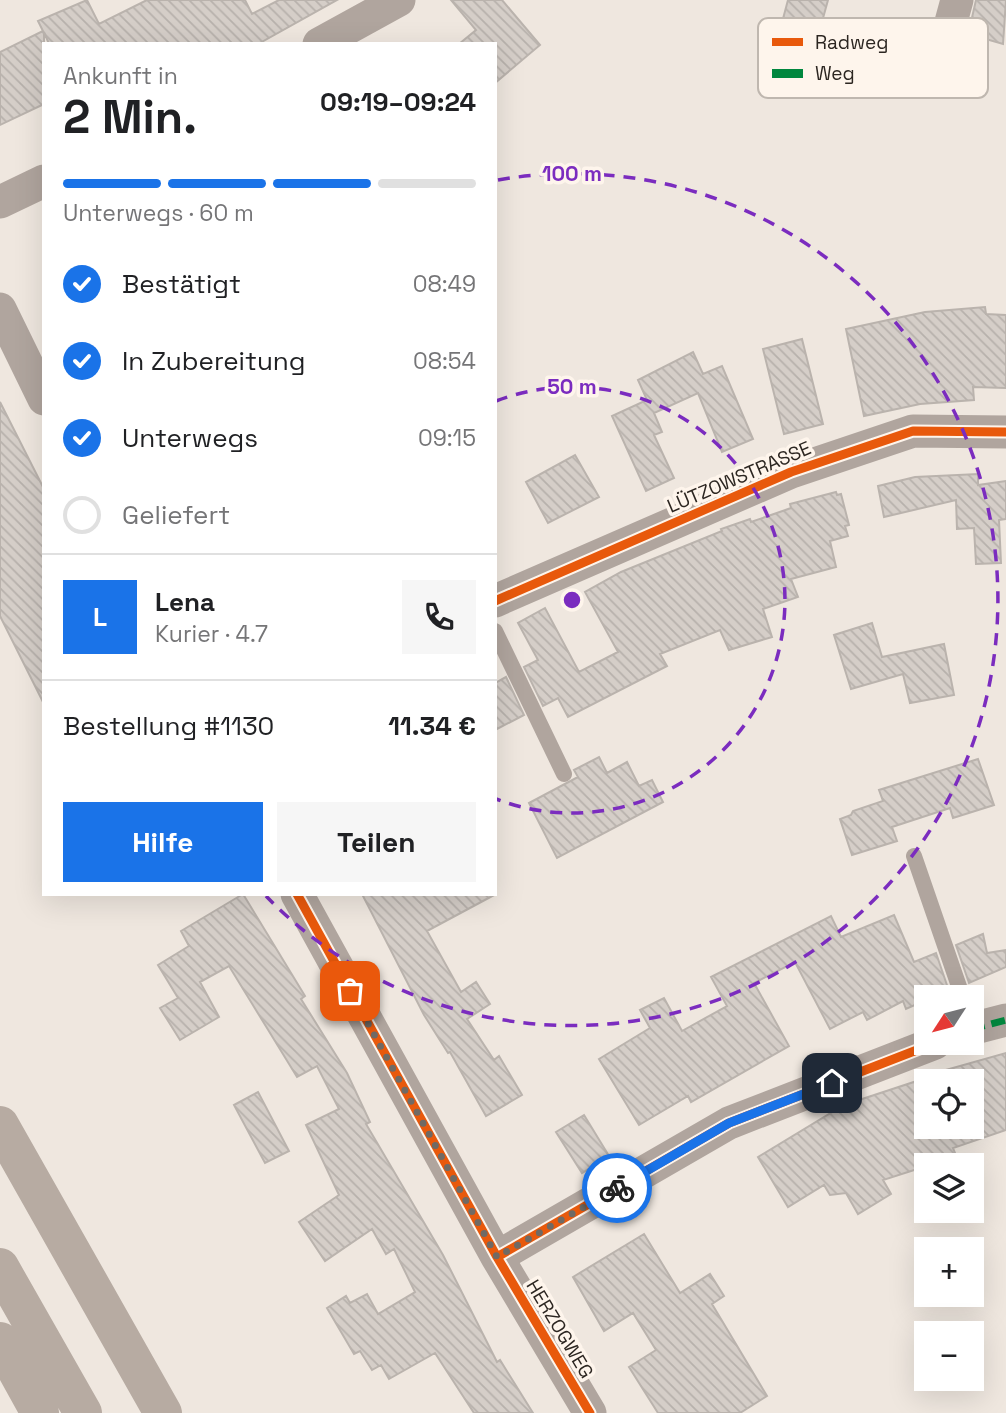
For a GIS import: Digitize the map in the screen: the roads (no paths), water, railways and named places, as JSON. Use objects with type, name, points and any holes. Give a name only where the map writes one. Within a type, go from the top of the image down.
[{"type":"highway","points":[[0,1125],[163,1413]]},
{"type":"highway","points":[[0,1267],[83,1413]]},
{"type":"highway","points":[[0,1341],[40,1413]]},
{"type":"street","points":[[323,42],[399,0]]},
{"type":"street","points":[[952,18],[957,0]]},
{"type":"street","points":[[0,202],[42,182]]},
{"type":"street","points":[[0,309],[42,395]]},
{"type":"street","name":"LÜTZOWSTRASSE","points":[[497,600],[791,472],[914,431],[1006,432]]},
{"type":"street","name":"HERZOGWEG","points":[[298,896],[497,1257],[590,1413]]},
{"type":"street","points":[[984,1019],[1006,1020]]},
{"type":"street","points":[[497,1257],[729,1123],[914,1051]]},
{"type":"lane","points":[[497,635],[564,774]]},
{"type":"lane","points":[[914,856],[958,985]]}]
